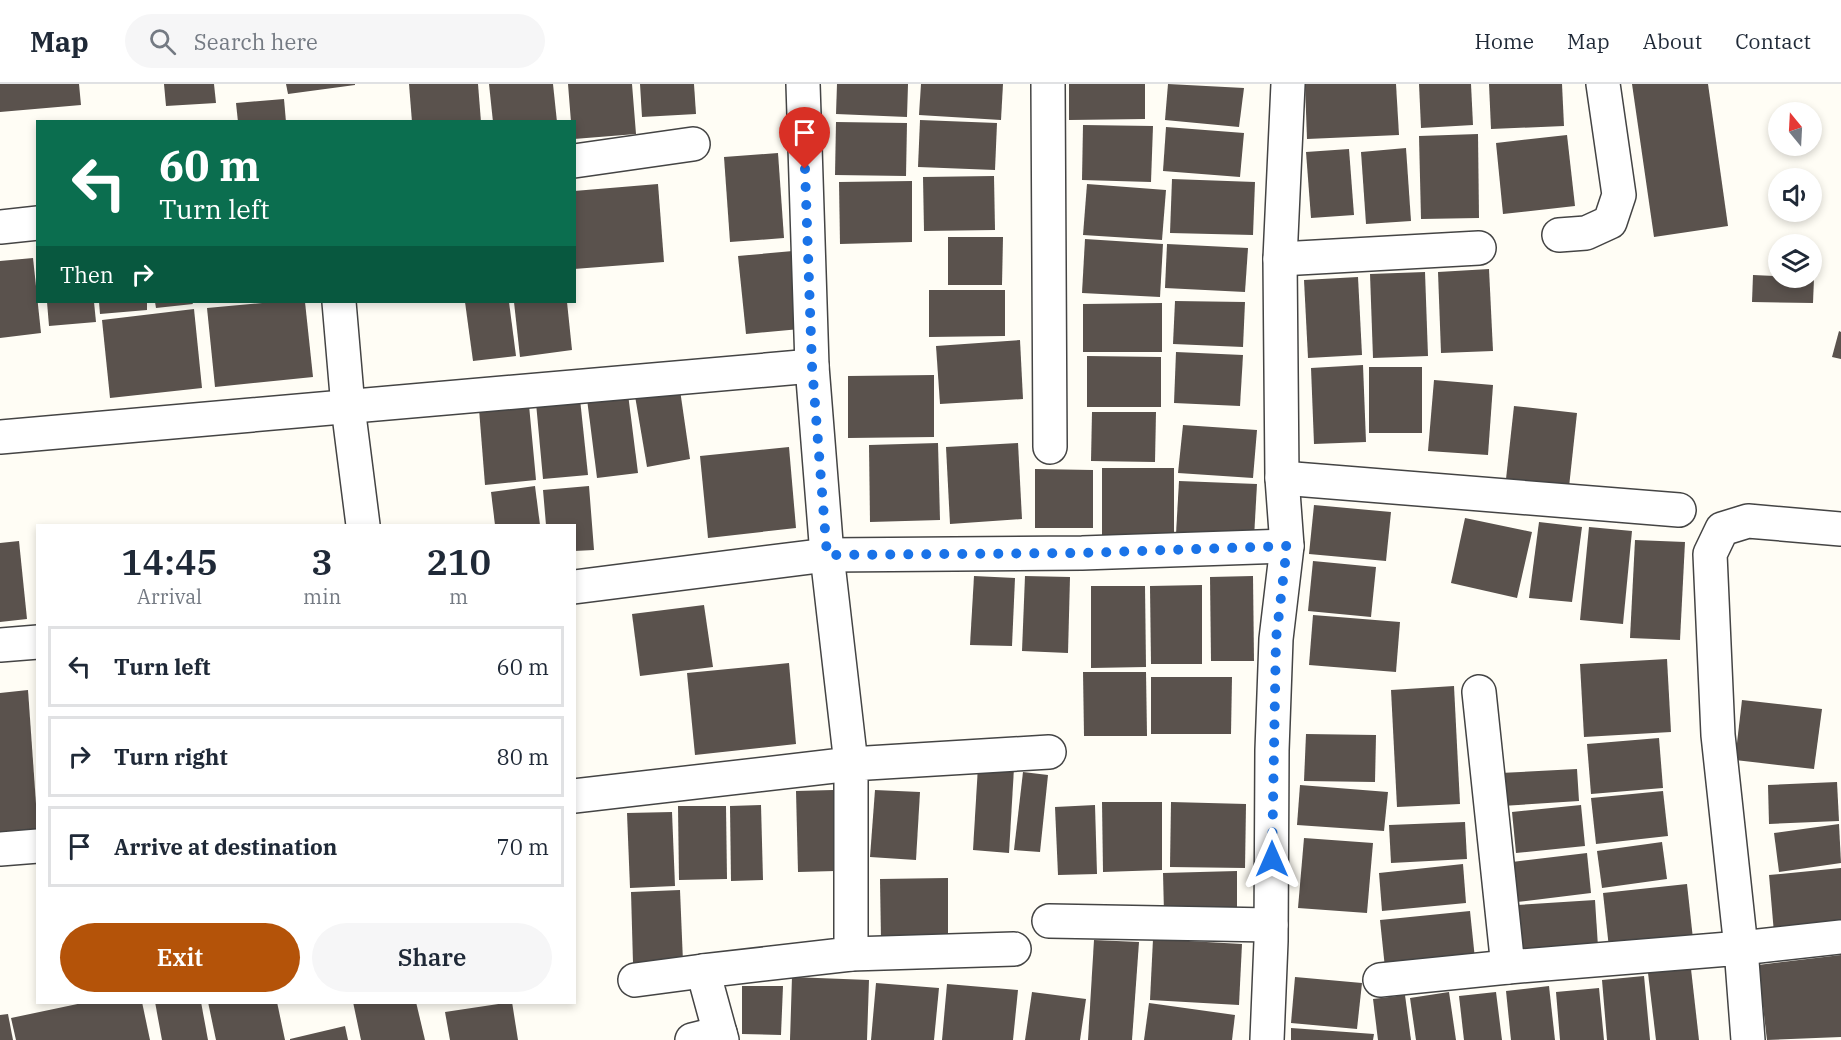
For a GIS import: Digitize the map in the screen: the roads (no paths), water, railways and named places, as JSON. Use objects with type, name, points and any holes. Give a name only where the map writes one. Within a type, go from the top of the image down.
[{"type":"street","points":[[803,84],[812,366],[827,555],[851,764],[851,954]]},
{"type":"street","points":[[1048,84],[1050,447]]},
{"type":"street","points":[[1267,1040],[1276,639],[1287,546],[1282,478],[1280,259],[1288,84]]},
{"type":"street","points":[[1559,235],[1586,233],[1610,222],[1619,195],[1603,84]]},
{"type":"street","points":[[576,161],[693,144]]},
{"type":"street","points":[[0,227],[36,223]]},
{"type":"street","points":[[1280,259],[1479,248]]},
{"type":"street","points":[[339,303],[348,407],[363,524]]},
{"type":"street","points":[[0,437],[812,366]]},
{"type":"street","points":[[1282,478],[1679,510]]},
{"type":"street","points":[[1748,1040],[1741,948],[1718,735],[1710,554],[1722,529],[1748,521],[1841,529]]},
{"type":"street","points":[[576,587],[827,555],[1082,553],[1287,546]]},
{"type":"street","points":[[0,645],[36,642]]},
{"type":"street","points":[[1479,692],[1508,967]]},
{"type":"street","points":[[576,796],[851,764],[1049,752]]},
{"type":"street","points":[[0,849],[36,846]]},
{"type":"street","points":[[1049,921],[1271,925]]},
{"type":"street","points":[[1380,980],[1841,937]]},
{"type":"street","points":[[635,980],[851,954],[1014,948]]},
{"type":"street","points":[[703,971],[712,1038]]}]
